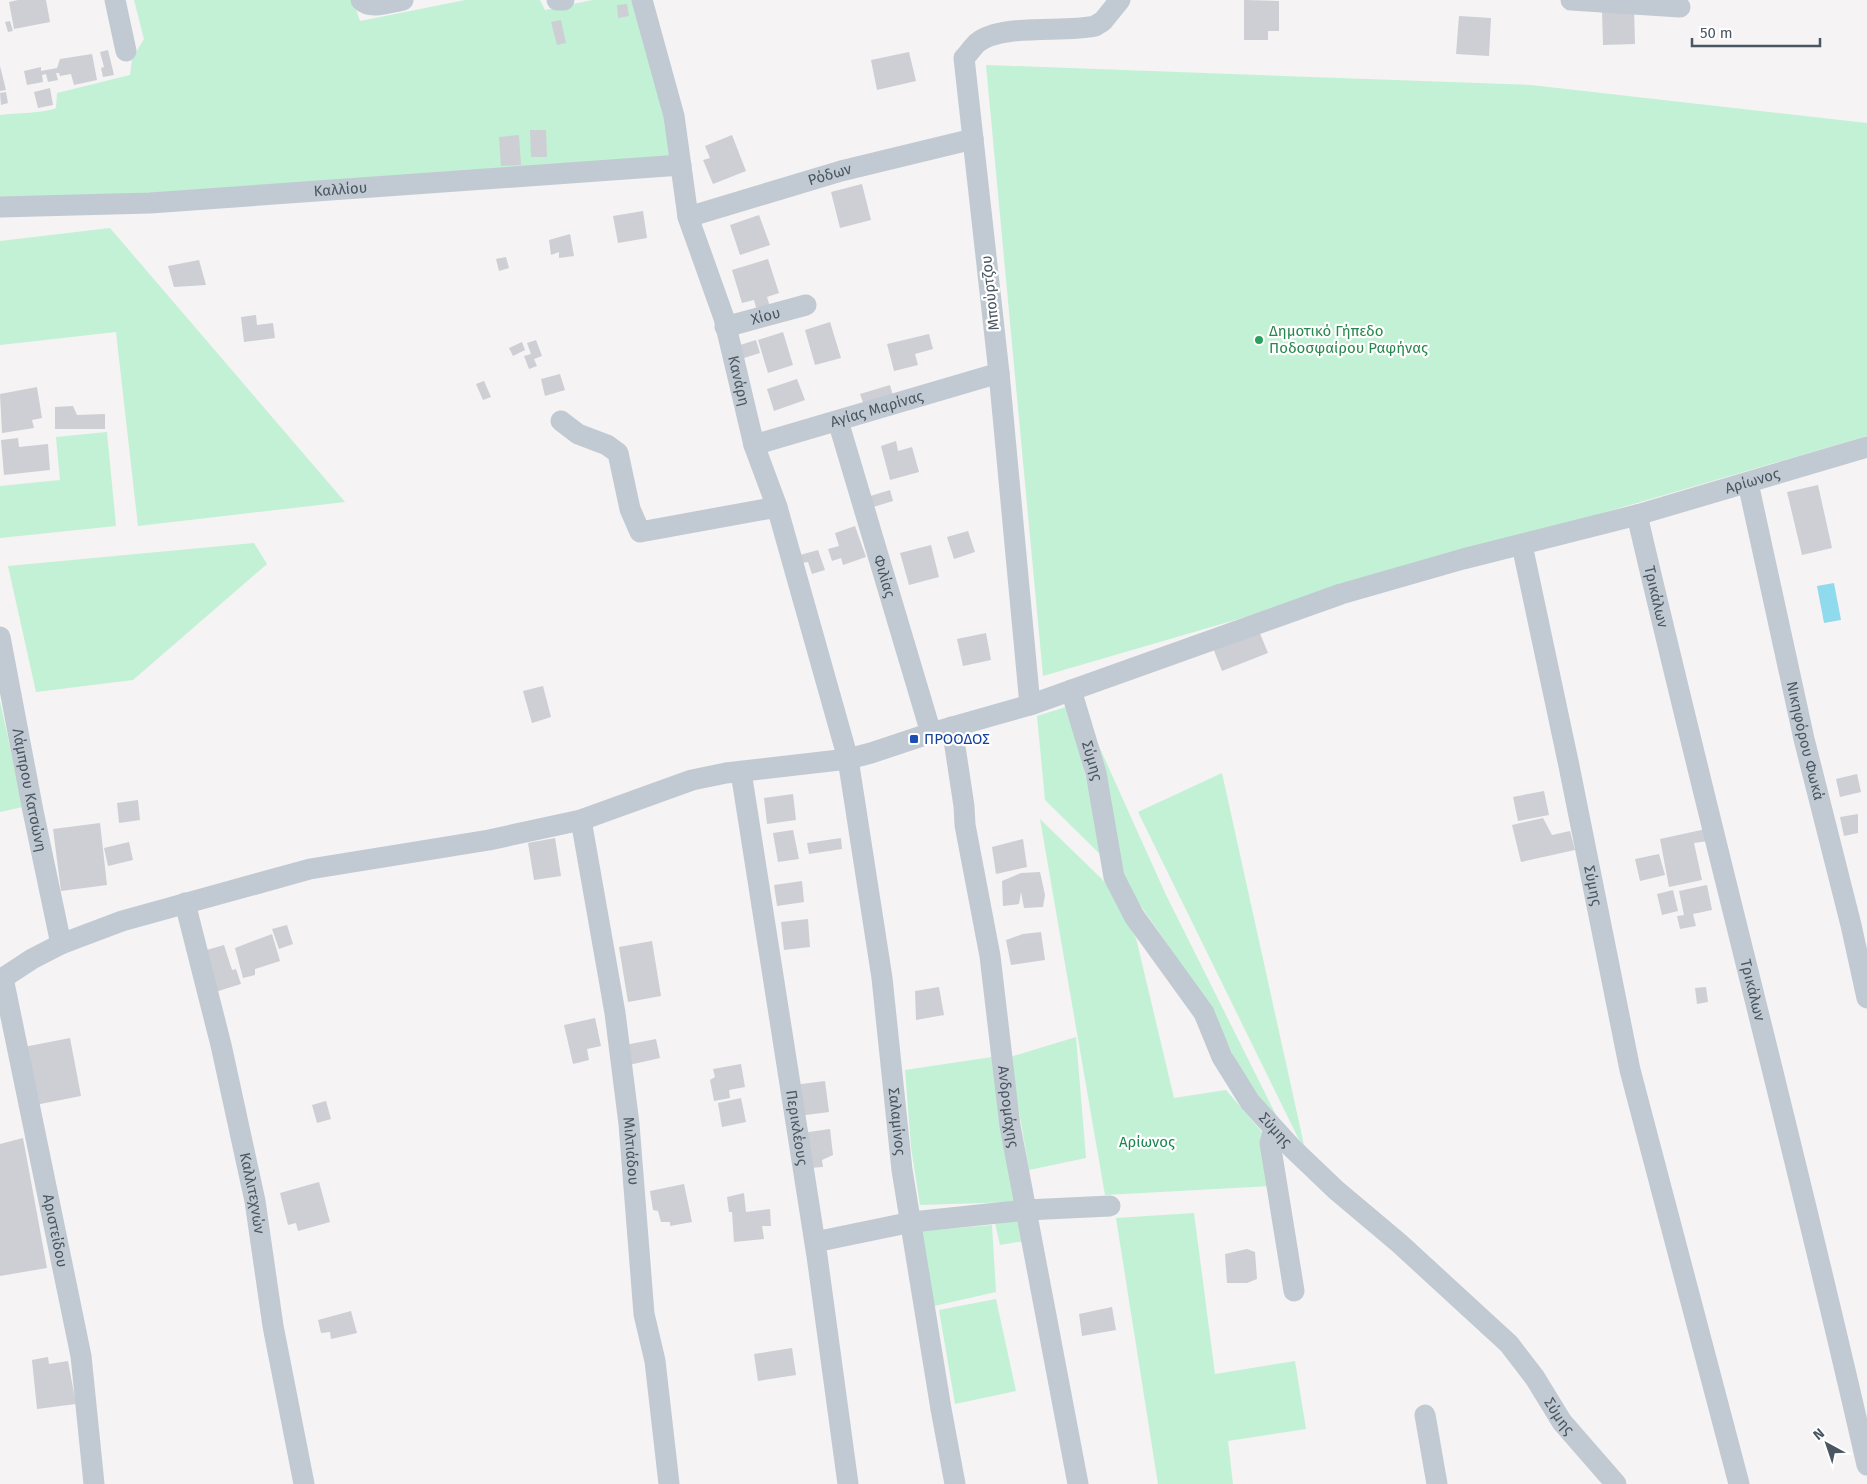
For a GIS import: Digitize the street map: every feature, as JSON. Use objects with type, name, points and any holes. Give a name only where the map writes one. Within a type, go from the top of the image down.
[{"type":"street","points":[[115,0],[126,51]]},
{"type":"street","points":[[362,1],[373,5],[403,0]]},
{"type":"street","points":[[557,0],[564,0]]},
{"type":"street","name":"Κανάρη","points":[[642,0],[674,116],[688,217],[725,327],[754,445],[777,507],[848,758]]},
{"type":"street","name":"Μπούρτζου","points":[[1030,705],[999,373],[964,58],[977,43],[990,36],[1022,30],[1095,26],[1103,21],[1120,0]]},
{"type":"street","points":[[1571,0],[1680,7]]},
{"type":"street","name":"Ρόδων","points":[[688,217],[841,171],[973,139]]},
{"type":"street","name":"Καλλίου","points":[[0,207],[150,203],[680,165]]},
{"type":"street","name":"Χίου","points":[[725,327],[806,305]]},
{"type":"street","name":"Αγίας Μαρίνας","points":[[754,445],[999,373]]},
{"type":"street","points":[[561,420],[578,434],[607,445],[618,453],[630,508],[640,532],[777,507]]},
{"type":"street","name":"Φιλίας","points":[[838,421],[931,732]]},
{"type":"street","name":"Αρίωνος","points":[[1,979],[32,959],[61,944],[106,926],[310,869],[489,840],[581,820],[683,783],[741,772],[848,758],[871,753],[931,732],[1030,705],[1341,594],[1464,558],[1638,515],[1867,447]]},
{"type":"street","name":"Νικηφόρου Φωκά","points":[[1748,483],[1804,739],[1851,925],[1867,998]]},
{"type":"street","name":"Τρικάλων","points":[[1638,515],[1708,814],[1825,1279],[1867,1466]]},
{"type":"street","name":"Σύμης","points":[[1522,545],[1569,766],[1630,1070],[1739,1484]]},
{"type":"street","name":"Λάμπρου Κατσώνη","points":[[0,637],[33,811],[61,944]]},
{"type":"street","name":"Σύμης","points":[[1071,690],[1096,773],[1114,877],[1134,916],[1204,1014],[1222,1058],[1250,1102],[1274,1129],[1336,1190],[1399,1243],[1509,1344],[1535,1378],[1562,1422],[1616,1484]]},
{"type":"street","name":"Ανδρομάχης","points":[[952,727],[965,824],[990,956],[1010,1126],[1078,1484]]},
{"type":"street","name":"Σαλαμίνος","points":[[848,758],[882,978],[902,1170],[912,1222],[940,1409],[955,1484]]},
{"type":"street","name":"Περικλέους","points":[[741,772],[815,1242],[848,1484]]},
{"type":"street","name":"Μιλτιάδου","points":[[581,820],[615,1013],[628,1124],[644,1314],[656,1368],[669,1484]]},
{"type":"street","name":"Καλλιτεχνών","points":[[185,904],[221,1045],[255,1201],[273,1326],[304,1484]]},
{"type":"street","name":"Αριστείδου","points":[[1,979],[81,1356],[94,1484]]},
{"type":"street","points":[[1274,1129],[1270,1143],[1294,1291]]},
{"type":"street","points":[[815,1242],[912,1222],[1026,1210],[1110,1206]]},
{"type":"street","points":[[1425,1415],[1437,1484]]},
{"type":"green space","points":[[134,0],[353,0],[360,21],[465,0],[540,0],[545,10],[592,0],[642,0],[673,159],[159,198],[0,201],[0,115],[51,110],[56,108],[57,93],[130,75],[132,59],[144,39]]},
{"type":"green space","points":[[986,65],[1531,85],[1867,123],[1867,436],[1043,676]]},
{"type":"green space","points":[[110,228],[345,502],[138,526],[116,332],[0,345],[0,241]]},
{"type":"green space","points":[[107,432],[116,526],[0,538],[0,486],[60,480],[56,437]]},
{"type":"green space","points":[[254,543],[267,564],[133,680],[36,692],[8,566]]},
{"type":"green space","points":[[0,701],[23,807],[0,812]]},
{"type":"green space","points":[[1069,706],[1105,859],[1045,800],[1037,716]]},
{"type":"green space","points":[[1098,744],[1166,895],[1284,1131],[1244,1079],[1211,1007],[1120,876]]},
{"type":"green space","points":[[1222,773],[1306,1154],[1138,812]]},
{"type":"green space","name":"Αρίωνος","points":[[1040,819],[1108,885],[1136,938],[1174,1098],[1226,1090],[1262,1132],[1271,1186],[1105,1195]]},
{"type":"green space","points":[[1076,1037],[1086,1158],[1029,1170],[1010,1057]]},
{"type":"green space","points":[[992,1057],[1015,1202],[920,1205],[911,1147],[905,1070]]},
{"type":"green space","points":[[1194,1213],[1215,1374],[1295,1361],[1306,1429],[1228,1441],[1233,1484],[1158,1484],[1116,1218]]},
{"type":"green space","points":[[1022,1217],[1025,1241],[1000,1245],[994,1219]]},
{"type":"green space","points":[[992,1225],[996,1292],[934,1306],[921,1231]]},
{"type":"green space","points":[[996,1299],[1016,1391],[955,1404],[939,1310]]},
{"type":"water","points":[[1834,583],[1841,620],[1824,623],[1817,586]]},
{"type":"building","points":[[18,0],[46,0],[50,22],[14,29],[9,2]]},
{"type":"building","points":[[1244,0],[1279,1],[1279,31],[1268,31],[1268,40],[1244,40]]},
{"type":"building","points":[[627,4],[629,16],[618,18],[617,5]]},
{"type":"building","points":[[1634,8],[1635,44],[1603,45],[1602,10]]},
{"type":"building","points":[[1459,16],[1491,18],[1489,56],[1456,54]]},
{"type":"building","points":[[561,20],[566,43],[557,45],[551,22]]},
{"type":"building","points":[[10,21],[13,31],[8,32],[5,22]]},
{"type":"building","points":[[108,50],[114,75],[103,77],[101,68],[104,67],[100,52]]},
{"type":"building","points":[[909,52],[916,81],[877,90],[871,60]]},
{"type":"building","points":[[92,54],[97,80],[74,85],[71,74],[60,76],[59,73],[56,73],[58,80],[48,82],[46,74],[42,75],[43,82],[27,85],[24,71],[41,67],[41,71],[57,68],[60,59]]},
{"type":"building","points":[[0,66],[6,90],[0,91]]},
{"type":"building","points":[[50,88],[53,105],[38,108],[34,92]]},
{"type":"building","points":[[6,92],[8,103],[1,105],[0,93]]},
{"type":"building","points":[[530,130],[546,130],[547,157],[531,157]]},
{"type":"building","points":[[519,135],[521,165],[501,166],[499,137]]},
{"type":"building","points":[[732,135],[746,171],[713,184],[703,160],[710,158],[705,146]]},
{"type":"building","points":[[862,184],[871,220],[840,228],[831,192]]},
{"type":"building","points":[[643,211],[647,238],[618,243],[613,216]]},
{"type":"building","points":[[759,215],[770,245],[740,255],[730,225]]},
{"type":"building","points":[[570,234],[574,256],[559,258],[559,252],[551,255],[549,240]]},
{"type":"building","points":[[506,257],[509,268],[499,271],[496,259]]},
{"type":"building","points":[[768,259],[779,293],[767,297],[770,307],[757,311],[754,300],[742,303],[732,270]]},
{"type":"building","points":[[199,260],[206,285],[174,287],[168,266]]},
{"type":"building","points":[[256,315],[257,325],[273,323],[275,338],[244,342],[241,317]]},
{"type":"building","points":[[830,322],[841,358],[815,365],[805,330]]},
{"type":"building","points":[[783,332],[793,365],[768,373],[758,340]]},
{"type":"building","points":[[929,334],[933,349],[915,354],[918,365],[894,371],[887,344]]},
{"type":"building","points":[[536,340],[542,356],[534,359],[537,366],[529,369],[524,356],[531,354],[527,343]]},
{"type":"building","points":[[756,340],[760,353],[744,358],[740,345]]},
{"type":"building","points":[[522,342],[525,350],[513,356],[509,348]]},
{"type":"building","points":[[560,374],[565,390],[545,396],[541,379]]},
{"type":"building","points":[[797,379],[805,400],[774,411],[767,389]]},
{"type":"building","points":[[484,381],[491,397],[483,400],[476,384]]},
{"type":"building","points":[[890,385],[893,396],[864,405],[860,394]]},
{"type":"building","points":[[37,387],[42,418],[32,420],[34,428],[2,433],[0,394]]},
{"type":"building","points":[[73,406],[77,415],[105,414],[105,429],[55,429],[55,407]]},
{"type":"building","points":[[18,438],[19,447],[48,444],[50,470],[4,475],[1,440]]},
{"type":"building","points":[[896,441],[898,451],[912,447],[919,472],[890,480],[881,446]]},
{"type":"building","points":[[1818,485],[1832,548],[1802,555],[1787,492]]},
{"type":"building","points":[[890,490],[893,501],[870,508],[867,497]]},
{"type":"building","points":[[855,526],[866,557],[843,565],[841,558],[832,561],[828,549],[839,546],[835,533]]},
{"type":"building","points":[[968,531],[975,552],[954,559],[947,537]]},
{"type":"building","points":[[931,545],[939,577],[909,585],[900,553]]},
{"type":"building","points":[[818,550],[825,570],[812,574],[808,562],[802,563],[800,555]]},
{"type":"building","points":[[1259,631],[1268,653],[1222,671],[1213,648]]},
{"type":"building","points":[[986,633],[991,660],[963,666],[957,639]]},
{"type":"building","points":[[543,686],[551,717],[532,723],[523,691]]},
{"type":"building","points":[[1857,774],[1861,792],[1840,797],[1836,779]]},
{"type":"building","points":[[1544,791],[1549,815],[1518,821],[1513,797]]},
{"type":"building","points":[[793,794],[796,820],[767,824],[764,798]]},
{"type":"building","points":[[138,800],[140,820],[119,823],[117,803]]},
{"type":"building","points":[[1858,814],[1858,833],[1844,836],[1840,817]]},
{"type":"building","points":[[1543,818],[1552,835],[1570,831],[1575,850],[1521,862],[1512,825]]},
{"type":"building","points":[[100,823],[107,885],[61,891],[53,829]]},
{"type":"building","points":[[1706,829],[1708,841],[1694,843],[1702,880],[1669,887],[1660,839]]},
{"type":"building","points":[[793,830],[799,859],[778,862],[773,833]]},
{"type":"building","points":[[555,838],[561,876],[534,880],[528,843]]},
{"type":"building","points":[[841,838],[842,849],[809,854],[807,843]]},
{"type":"building","points":[[1023,839],[1027,867],[996,874],[992,847]]},
{"type":"building","points":[[129,842],[133,860],[108,866],[104,848]]},
{"type":"building","points":[[1659,854],[1665,875],[1640,881],[1635,859]]},
{"type":"building","points":[[1040,872],[1045,895],[1043,907],[1024,908],[1021,892],[1019,904],[1003,906],[1002,881],[1021,873]]},
{"type":"building","points":[[802,881],[804,902],[777,906],[774,885]]},
{"type":"building","points":[[1707,885],[1712,910],[1693,914],[1696,926],[1680,929],[1677,916],[1684,915],[1679,891]]},
{"type":"building","points":[[1673,890],[1678,911],[1662,915],[1657,894]]},
{"type":"building","points":[[808,919],[810,947],[784,950],[781,922]]},
{"type":"building","points":[[287,925],[293,944],[279,949],[272,929]]},
{"type":"building","points":[[1041,932],[1045,960],[1011,965],[1006,940],[1023,934]]},
{"type":"building","points":[[272,934],[280,961],[255,969],[255,975],[243,978],[235,948]]},
{"type":"building","points":[[652,941],[661,996],[628,1002],[619,947]]},
{"type":"building","points":[[224,945],[232,970],[236,969],[241,984],[212,993],[203,951]]},
{"type":"building","points":[[939,987],[944,1015],[916,1020],[915,991]]},
{"type":"building","points":[[1706,987],[1708,1002],[1697,1004],[1695,988]]},
{"type":"building","points":[[595,1018],[601,1046],[587,1049],[589,1060],[573,1064],[564,1025]]},
{"type":"building","points":[[70,1038],[81,1096],[30,1106],[19,1048]]},
{"type":"building","points":[[656,1039],[660,1058],[629,1065],[625,1045]]},
{"type":"building","points":[[741,1064],[745,1087],[729,1090],[730,1098],[714,1101],[710,1080],[715,1077],[713,1069]]},
{"type":"building","points":[[825,1081],[829,1112],[798,1116],[794,1085]]},
{"type":"building","points":[[741,1098],[746,1122],[722,1127],[718,1103]]},
{"type":"building","points":[[326,1101],[331,1119],[317,1123],[312,1105]]},
{"type":"building","points":[[830,1129],[833,1155],[822,1160],[823,1167],[809,1168],[802,1133]]},
{"type":"building","points":[[23,1138],[47,1268],[0,1276],[0,1144]]},
{"type":"building","points":[[319,1182],[330,1222],[298,1231],[296,1223],[288,1225],[280,1193]]},
{"type":"building","points":[[684,1184],[692,1222],[670,1226],[670,1222],[661,1222],[658,1211],[653,1210],[650,1191]]},
{"type":"building","points":[[744,1193],[746,1212],[770,1209],[771,1226],[762,1226],[764,1239],[734,1242],[732,1212],[729,1212],[727,1197]]},
{"type":"building","points":[[1247,1249],[1255,1252],[1257,1279],[1247,1283],[1227,1283],[1225,1254]]},
{"type":"building","points":[[1112,1307],[1116,1330],[1082,1336],[1079,1314]]},
{"type":"building","points":[[351,1311],[357,1333],[331,1339],[330,1332],[321,1333],[318,1320]]},
{"type":"building","points":[[792,1348],[796,1375],[758,1381],[754,1354]]},
{"type":"building","points":[[48,1357],[49,1364],[68,1361],[76,1404],[37,1409],[32,1360]]},
{"type":"place","name":"Δημοτικό Γήπεδο Ποδοσφαίρου Ραφήνας","points":[[1259,340]]},
{"type":"place","name":"ΠΡΟΟΔΟΣ","points":[[914,739]]}]
